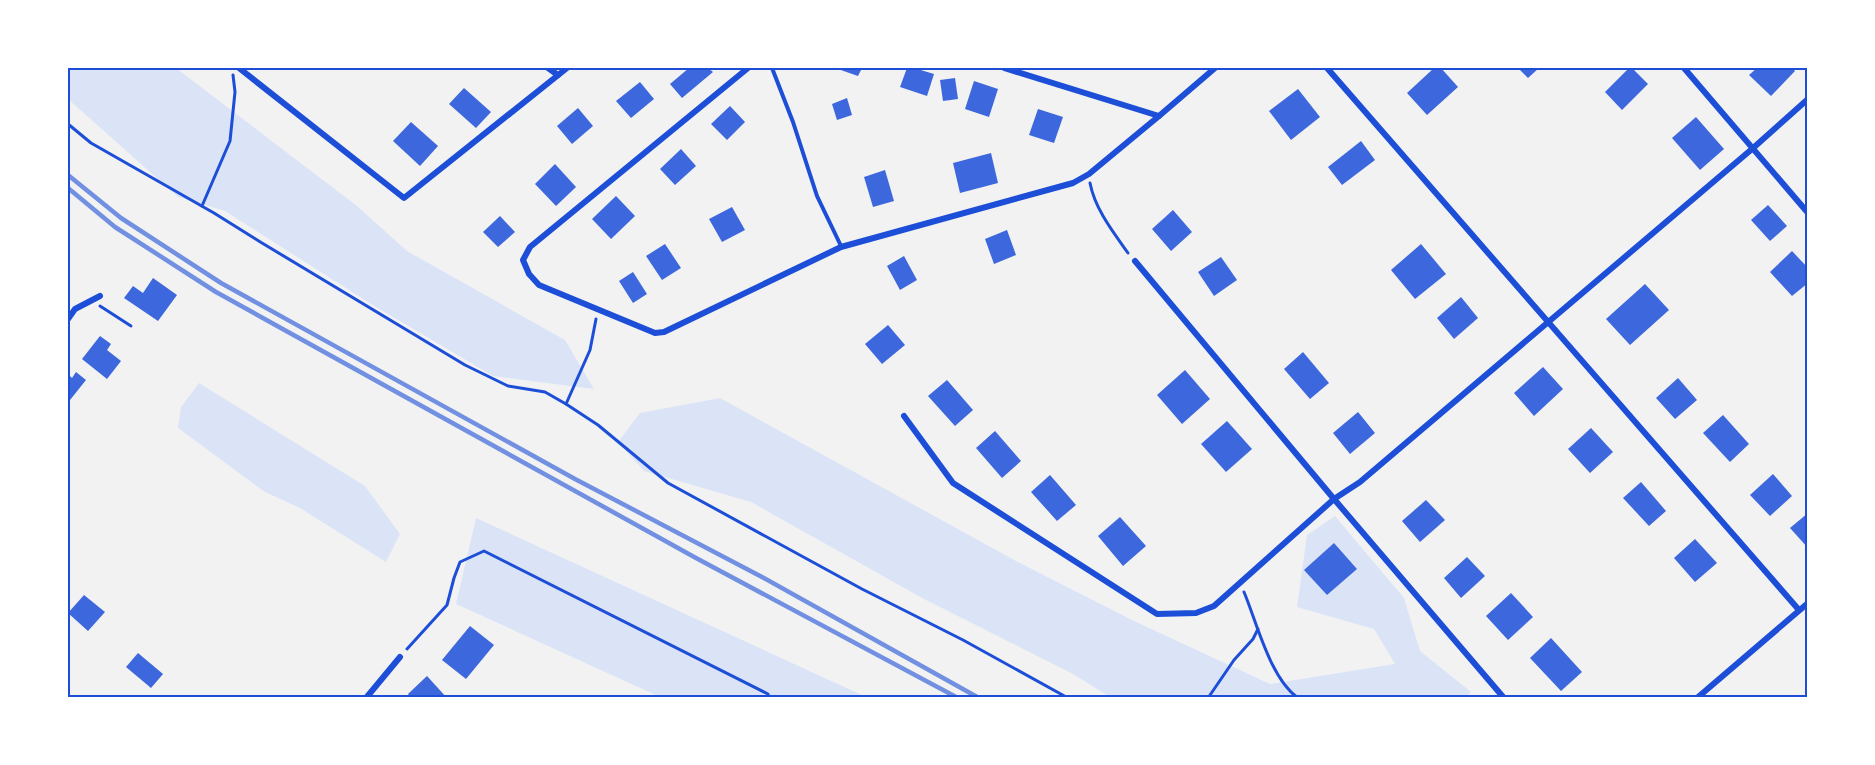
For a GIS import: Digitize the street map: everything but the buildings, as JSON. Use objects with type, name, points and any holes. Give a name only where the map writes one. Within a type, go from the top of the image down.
[{"type":"street","points":[[239,68],[404,198],[567,68]]},
{"type":"street","points":[[548,68],[558,75]]},
{"type":"street","points":[[748,68],[530,247],[523,260],[529,274],[539,285],[655,333],[664,332],[841,247],[1073,183],[1089,174],[1215,68]]},
{"type":"street","points":[[1004,68],[1159,116]]},
{"type":"street","points":[[1327,68],[1799,610]]},
{"type":"street","points":[[1684,68],[1808,213]]},
{"type":"street","points":[[903,416],[953,483],[1157,615],[1196,613],[1214,606],[1334,499],[1360,482],[1808,99]]},
{"type":"street","points":[[1135,261],[1504,698]]},
{"type":"street","points":[[68,318],[75,309],[100,296]]},
{"type":"street","points":[[1697,698],[1808,603]]},
{"type":"street","points":[[366,698],[400,657]]},
{"type":"lane","points":[[772,68],[794,122],[817,196],[841,247]]},
{"type":"path","points":[[202,206],[230,141],[235,92],[232,68]]},
{"type":"path","points":[[68,124],[91,143],[202,206],[465,365],[508,386],[545,392],[566,404],[598,425],[668,483],[1068,698]]},
{"type":"path","points":[[1089,174],[1093,197],[1104,218],[1135,261]]},
{"type":"path","points":[[91,300],[131,327]]},
{"type":"path","points":[[566,404],[590,350],[597,309]]},
{"type":"path","points":[[400,657],[447,605],[460,562],[484,551],[768,694],[769,698]]},
{"type":"path","points":[[1240,582],[1262,643],[1287,690],[1298,698]]},
{"type":"path","points":[[1208,698],[1258,629]]},
{"type":"shaded area","points":[[68,68],[176,68],[357,206],[407,251],[565,340],[594,389],[493,376],[371,304],[225,211],[178,197],[68,99]]},
{"type":"shaded area","points":[[199,383],[365,486],[400,534],[386,562],[300,508],[265,492],[178,428],[181,407]]},
{"type":"shaded area","points":[[720,398],[1016,561],[1134,621],[1270,684],[1395,664],[1374,629],[1297,607],[1307,535],[1335,516],[1404,598],[1420,651],[1471,692],[1466,698],[1110,697],[1073,674],[924,599],[751,502],[644,471],[618,442],[640,413]]},
{"type":"shaded area","points":[[476,518],[866,697],[660,697],[456,604]]},
{"type":"railway","points":[[68,175],[121,218],[221,283],[575,479],[762,577],[979,698]]},
{"type":"railway","points":[[68,188],[115,227],[216,292],[696,558],[958,698]]}]
